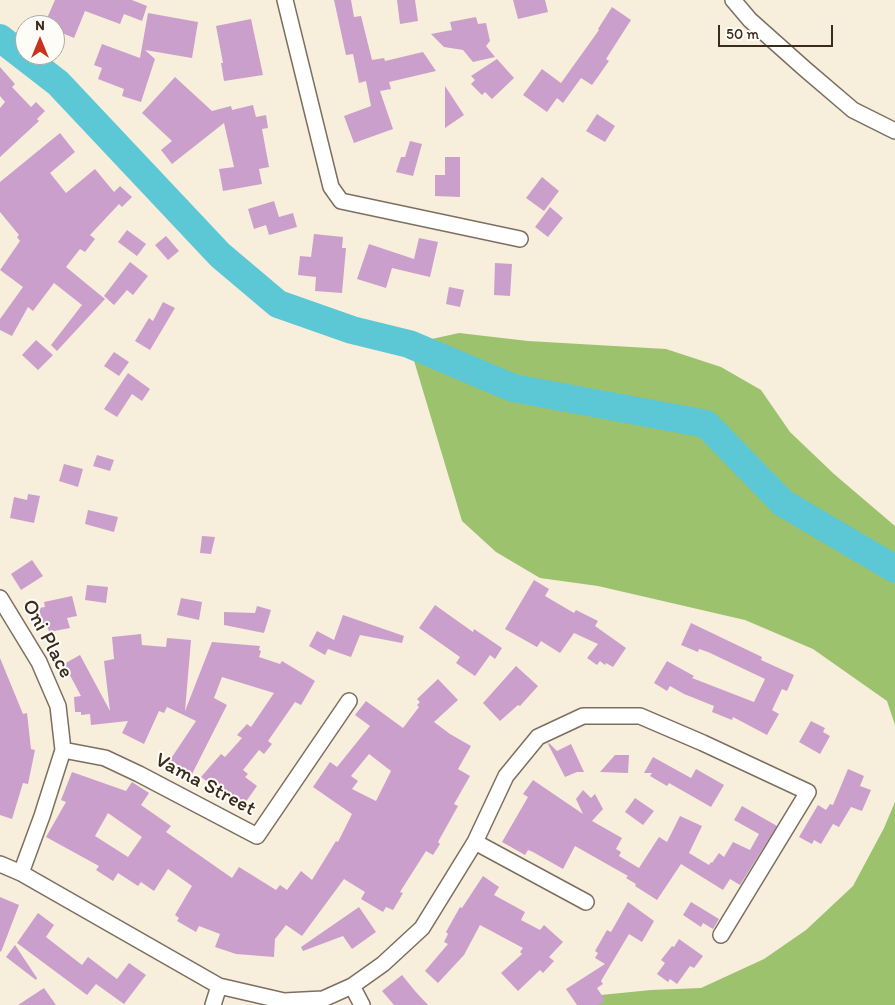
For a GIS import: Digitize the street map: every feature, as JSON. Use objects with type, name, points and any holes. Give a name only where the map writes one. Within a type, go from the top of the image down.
[{"type":"street","points":[[285,0],[331,187],[341,201],[520,239]]},
{"type":"street","points":[[733,0],[750,20],[853,110],[895,131]]},
{"type":"street","name":"Oni Place","points":[[0,598],[39,662],[58,706],[63,750],[21,873]]},
{"type":"street","name":"Vama Street","points":[[63,750],[105,758],[257,836],[349,701]]},
{"type":"street","points":[[0,864],[21,873],[219,986],[284,1001],[323,999],[352,986],[383,964],[422,928],[475,842],[506,776],[538,738],[582,716],[640,716],[703,742],[808,792],[721,935]]},
{"type":"street","points":[[475,842],[586,902]]},
{"type":"street","points":[[212,1005],[219,986]]},
{"type":"street","points":[[352,986],[362,1005]]},
{"type":"green space","points":[[459,333],[528,341],[666,349],[721,367],[761,390],[790,432],[834,474],[895,526],[895,725],[887,701],[813,649],[745,620],[598,586],[540,578],[496,552],[462,521],[409,344]]},
{"type":"green space","points":[[895,802],[895,1005],[586,1005],[601,995],[701,988],[764,959],[806,930],[853,886],[884,828]]},
{"type":"building","points":[[55,0],[132,0],[147,6],[142,21],[124,14],[120,24],[85,11],[74,38],[65,34],[65,15],[48,15]]},
{"type":"building","points":[[334,0],[351,0],[354,17],[361,16],[372,60],[384,58],[385,61],[423,52],[436,71],[389,82],[391,89],[380,91],[393,129],[354,143],[344,116],[371,106],[366,81],[359,83],[353,54],[346,55]]},
{"type":"building","points":[[397,0],[415,0],[418,21],[400,24]]},
{"type":"building","points":[[513,0],[545,0],[548,12],[518,19]]},
{"type":"building","points":[[612,7],[631,20],[606,59],[609,61],[592,85],[581,78],[563,103],[557,98],[547,112],[523,95],[542,69],[561,83],[599,30]]},
{"type":"building","points":[[148,13],[198,22],[192,58],[145,50],[155,59],[141,102],[122,96],[124,89],[98,79],[102,68],[94,65],[102,44],[140,58]]},
{"type":"building","points":[[476,17],[478,24],[486,23],[490,41],[486,46],[495,57],[473,62],[463,50],[444,47],[431,34],[452,30],[450,22]]},
{"type":"building","points":[[251,19],[263,75],[224,81],[221,63],[223,63],[216,26]]},
{"type":"building","points":[[497,59],[514,78],[492,99],[485,92],[482,95],[471,84],[475,80],[471,76]]},
{"type":"building","points":[[0,67],[15,84],[12,87],[31,107],[36,102],[45,111],[37,119],[39,121],[0,157],[0,108],[5,102],[0,96]]},
{"type":"building","points":[[175,77],[212,111],[231,106],[232,110],[253,105],[256,117],[266,115],[268,128],[262,129],[269,167],[259,169],[262,184],[223,191],[219,169],[234,167],[224,123],[172,164],[161,150],[172,141],[142,113]]},
{"type":"building","points":[[445,86],[464,115],[445,128]]},
{"type":"building","points":[[597,114],[615,126],[605,142],[586,131]]},
{"type":"building","points":[[60,133],[75,152],[50,173],[66,193],[95,169],[114,192],[120,186],[132,197],[122,207],[119,204],[90,235],[95,239],[85,252],[80,249],[66,267],[105,299],[57,351],[51,345],[82,305],[54,283],[33,311],[28,307],[12,336],[0,330],[0,319],[23,287],[0,270],[20,241],[17,237],[19,235],[0,212],[0,182]]},
{"type":"building","points":[[410,141],[422,144],[413,176],[396,172],[401,157],[405,157]]},
{"type":"building","points":[[445,157],[460,157],[460,197],[435,196],[435,175],[445,175]]},
{"type":"building","points":[[542,177],[559,191],[544,211],[526,198]]},
{"type":"building","points":[[274,201],[279,217],[293,213],[297,227],[269,235],[266,225],[254,229],[248,209]]},
{"type":"building","points":[[550,207],[563,218],[548,237],[535,227]]},
{"type":"building","points":[[127,230],[146,244],[137,256],[118,242]]},
{"type":"building","points":[[314,234],[343,237],[342,248],[346,248],[342,293],[315,291],[316,277],[298,275],[300,256],[311,257]]},
{"type":"building","points":[[166,236],[179,251],[168,260],[155,245]]},
{"type":"building","points":[[419,238],[438,242],[430,277],[392,268],[386,288],[357,279],[369,244],[414,259]]},
{"type":"building","points":[[130,262],[148,276],[133,295],[127,290],[114,305],[104,296]]},
{"type":"building","points":[[495,263],[512,264],[510,296],[494,295]]},
{"type":"building","points":[[449,287],[464,290],[460,307],[446,304]]},
{"type":"building","points":[[163,302],[175,308],[150,350],[135,341],[149,318],[153,321]]},
{"type":"building","points":[[36,340],[53,355],[38,370],[22,355]]},
{"type":"building","points":[[114,352],[129,362],[119,376],[104,366]]},
{"type":"building","points":[[128,373],[150,389],[142,401],[132,394],[117,417],[104,409]]},
{"type":"building","points":[[97,455],[114,460],[110,471],[93,466]]},
{"type":"building","points":[[64,464],[83,469],[78,487],[59,481]]},
{"type":"building","points":[[28,494],[40,496],[34,523],[10,518],[14,497],[27,500]]},
{"type":"building","points":[[88,510],[118,517],[114,532],[85,524]]},
{"type":"building","points":[[202,536],[215,537],[211,554],[200,553]]},
{"type":"building","points":[[32,560],[43,576],[21,590],[11,574]]},
{"type":"building","points":[[534,580],[549,589],[545,596],[574,613],[576,610],[598,621],[595,626],[626,648],[613,667],[606,663],[605,665],[600,661],[597,665],[587,658],[598,644],[574,633],[560,653],[541,641],[537,647],[505,629]]},
{"type":"building","points":[[87,585],[108,587],[106,603],[85,600]]},
{"type":"building","points":[[72,596],[77,616],[67,618],[70,628],[49,632],[47,624],[42,625],[39,608],[45,607],[44,602]]},
{"type":"building","points":[[181,598],[202,602],[199,620],[177,615]]},
{"type":"building","points":[[435,605],[473,632],[474,629],[502,648],[495,659],[490,655],[475,676],[456,663],[460,657],[419,628]]},
{"type":"building","points":[[257,606],[271,610],[264,633],[224,625],[224,612],[255,613]]},
{"type":"building","points":[[343,615],[404,636],[402,643],[360,635],[351,657],[328,649],[325,655],[309,646],[317,631],[334,640]]},
{"type":"building","points":[[691,623],[762,657],[761,660],[794,675],[787,691],[782,689],[772,710],[779,714],[767,735],[733,717],[732,720],[712,712],[714,706],[670,686],[667,691],[654,683],[667,661],[694,676],[692,678],[754,702],[765,679],[708,652],[699,649],[698,652],[681,645]]},
{"type":"building","points":[[141,634],[142,645],[166,647],[167,638],[191,640],[185,711],[212,642],[260,646],[259,657],[280,664],[282,661],[315,681],[301,705],[295,702],[268,741],[272,744],[264,754],[259,750],[243,770],[248,774],[245,777],[257,786],[245,803],[234,796],[232,800],[201,777],[221,754],[225,757],[242,738],[237,735],[247,724],[251,727],[274,693],[222,677],[214,698],[227,705],[192,774],[170,760],[196,721],[167,707],[164,713],[159,711],[144,744],[122,733],[128,721],[91,725],[90,714],[81,715],[81,712],[75,712],[74,697],[81,696],[64,664],[80,655],[110,711],[104,661],[114,659],[112,637]]},
{"type":"building","points":[[0,658],[23,714],[27,713],[31,749],[35,750],[28,784],[23,783],[12,819],[0,815]]},
{"type":"building","points":[[516,666],[538,686],[520,706],[518,705],[500,721],[483,703]]},
{"type":"building","points":[[438,679],[458,700],[434,722],[471,746],[458,769],[470,776],[454,804],[458,806],[438,842],[440,844],[433,855],[426,851],[400,892],[403,893],[393,910],[386,907],[383,912],[361,899],[365,892],[344,879],[302,936],[286,925],[275,939],[274,957],[236,954],[215,947],[220,934],[199,926],[196,932],[177,921],[179,918],[175,915],[192,886],[168,869],[154,891],[141,882],[138,886],[118,873],[113,881],[96,870],[99,866],[46,837],[66,802],[61,800],[72,772],[126,791],[132,782],[149,793],[141,805],[171,826],[166,832],[232,878],[239,867],[276,890],[280,885],[287,890],[301,871],[312,880],[336,841],[338,842],[352,814],[313,787],[330,762],[337,767],[370,726],[355,715],[366,701],[403,728],[419,707],[417,705],[420,702],[417,699]],"holes":[[[369,754],[391,771],[376,801],[352,789],[358,781],[351,776]],[[108,813],[142,837],[128,857],[95,836]]]},
{"type":"building","points":[[811,721],[825,728],[823,732],[830,736],[820,754],[799,742]]},
{"type":"building","points":[[549,743],[557,751],[571,744],[584,772],[577,772],[565,777]]},
{"type":"building","points":[[615,755],[629,755],[628,773],[600,772]]},
{"type":"building","points":[[653,757],[691,778],[696,769],[724,785],[711,807],[669,783],[667,786],[650,776],[652,773],[644,773]]},
{"type":"building","points":[[848,769],[864,776],[860,786],[871,790],[862,811],[851,807],[839,827],[833,824],[821,844],[814,840],[812,844],[799,837],[818,805],[826,810],[830,804],[833,805]]},
{"type":"building","points":[[533,780],[583,814],[576,799],[583,790],[591,798],[595,794],[603,809],[592,821],[622,838],[616,849],[621,852],[619,856],[639,868],[659,837],[667,842],[680,816],[702,826],[689,853],[709,865],[719,853],[724,857],[733,842],[750,850],[759,834],[734,820],[742,806],[777,826],[740,885],[730,879],[723,890],[681,864],[657,900],[635,886],[636,884],[626,878],[628,876],[575,846],[563,869],[533,852],[528,850],[525,855],[502,842],[528,797],[523,794]]},
{"type":"building","points":[[635,798],[654,811],[643,825],[625,812]]},
{"type":"building","points":[[483,876],[499,887],[494,895],[525,912],[521,920],[540,930],[544,925],[563,942],[549,957],[554,961],[543,973],[540,970],[518,991],[501,973],[522,954],[520,952],[523,948],[480,925],[464,955],[438,983],[425,971],[448,944],[444,942],[448,934],[446,932],[460,907],[462,908]]},
{"type":"building","points":[[0,897],[19,905],[1,952],[0,951]]},
{"type":"building","points":[[628,902],[654,921],[642,942],[629,934],[601,981],[603,984],[597,988],[605,1000],[598,1005],[577,1005],[566,989],[605,964],[595,958],[598,953],[595,951],[607,930],[611,932]]},
{"type":"building","points":[[691,902],[719,919],[713,929],[703,923],[701,927],[683,915]]},
{"type":"building","points":[[359,907],[376,932],[352,949],[343,936],[303,951],[301,947]]},
{"type":"building","points":[[38,913],[54,925],[46,937],[82,965],[88,957],[117,979],[129,963],[146,975],[124,1004],[96,984],[87,995],[17,943]]},
{"type":"building","points":[[679,939],[703,956],[694,968],[690,966],[677,984],[670,979],[668,982],[657,974],[665,963],[661,960]]},
{"type":"building","points":[[15,945],[37,978],[36,980],[6,957]]},
{"type":"building","points":[[402,975],[428,1005],[394,1005],[382,991]]},
{"type":"building","points":[[44,988],[56,1005],[18,1005]]},
{"type":"waterway","points":[[0,38],[58,83],[220,255],[278,304],[352,330],[409,344],[513,388],[706,424],[783,503],[895,569]]}]
